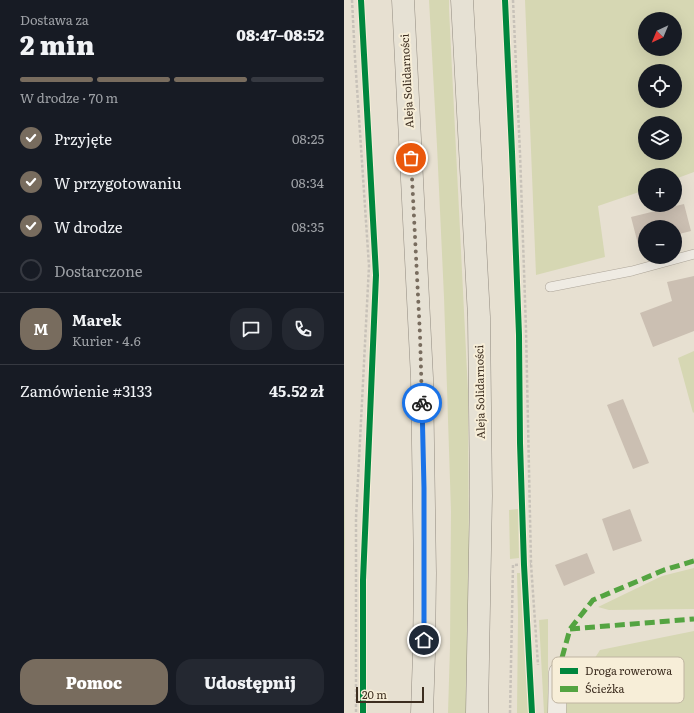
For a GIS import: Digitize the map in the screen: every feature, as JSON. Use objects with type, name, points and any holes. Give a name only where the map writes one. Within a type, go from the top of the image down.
[{"type":"main road","name":"Aleja Solidarności","points":[[403,0],[422,378],[424,566],[422,713]]},
{"type":"main road","name":"Aleja Solidarności","points":[[462,0],[479,317],[481,496],[477,713]]},
{"type":"street","points":[[557,703],[557,713]]},
{"type":"lane","points":[[550,287],[632,271],[694,254]]},
{"type":"path","points":[[352,0],[369,266],[356,518],[356,713]]},
{"type":"path","points":[[513,0],[520,153],[531,564],[538,667]]},
{"type":"path","points":[[375,260],[376,268]]},
{"type":"path","points":[[524,557],[524,572]]},
{"type":"path","points":[[510,713],[513,565],[531,564]]},
{"type":"green space","points":[[429,0],[449,0],[468,392],[469,560],[467,713],[448,713],[451,511],[444,297]]},
{"type":"green space","points":[[525,0],[694,0],[694,172],[682,176],[682,168],[638,168],[638,192],[598,206],[605,257],[536,275]]},
{"type":"green space","points":[[694,351],[694,412],[693,413],[678,358]]},
{"type":"green space","points":[[344,453],[345,540],[344,713]]},
{"type":"green space","points":[[518,509],[519,558],[510,559],[509,510]]},
{"type":"green space","points":[[694,568],[694,609],[609,610],[598,607],[662,576]]},
{"type":"green space","points":[[517,573],[520,573],[528,713],[517,713]]},
{"type":"green space","points":[[548,619],[548,713],[544,713],[539,620]]},
{"type":"green space","points":[[694,631],[694,713],[566,713],[566,703],[684,703],[684,657],[596,657],[600,650]]},
{"type":"building","points":[[682,204],[684,204],[691,231],[682,233],[682,220],[638,220],[638,244],[631,217],[651,212],[682,212]]},
{"type":"building","points":[[694,276],[694,331],[653,347],[640,313],[672,301],[667,282]]},
{"type":"building","points":[[623,399],[649,463],[633,469],[607,405]]},
{"type":"building","points":[[630,509],[642,541],[613,551],[602,519]]},
{"type":"building","points":[[587,553],[595,573],[564,586],[555,565]]},
{"type":"marked path","points":[[562,657],[570,629],[593,600],[664,570],[694,561]]},
{"type":"marked path","points":[[570,629],[694,619]]},
{"type":"cycle path","points":[[361,0],[376,275],[363,580],[363,713]]},
{"type":"cycle path","points":[[505,0],[519,335],[520,443],[524,565],[532,713]]},
{"type":"way so far","points":[[411,158],[422,403]]},
{"type":"route","points":[[422,403],[424,488],[424,640]]}]
